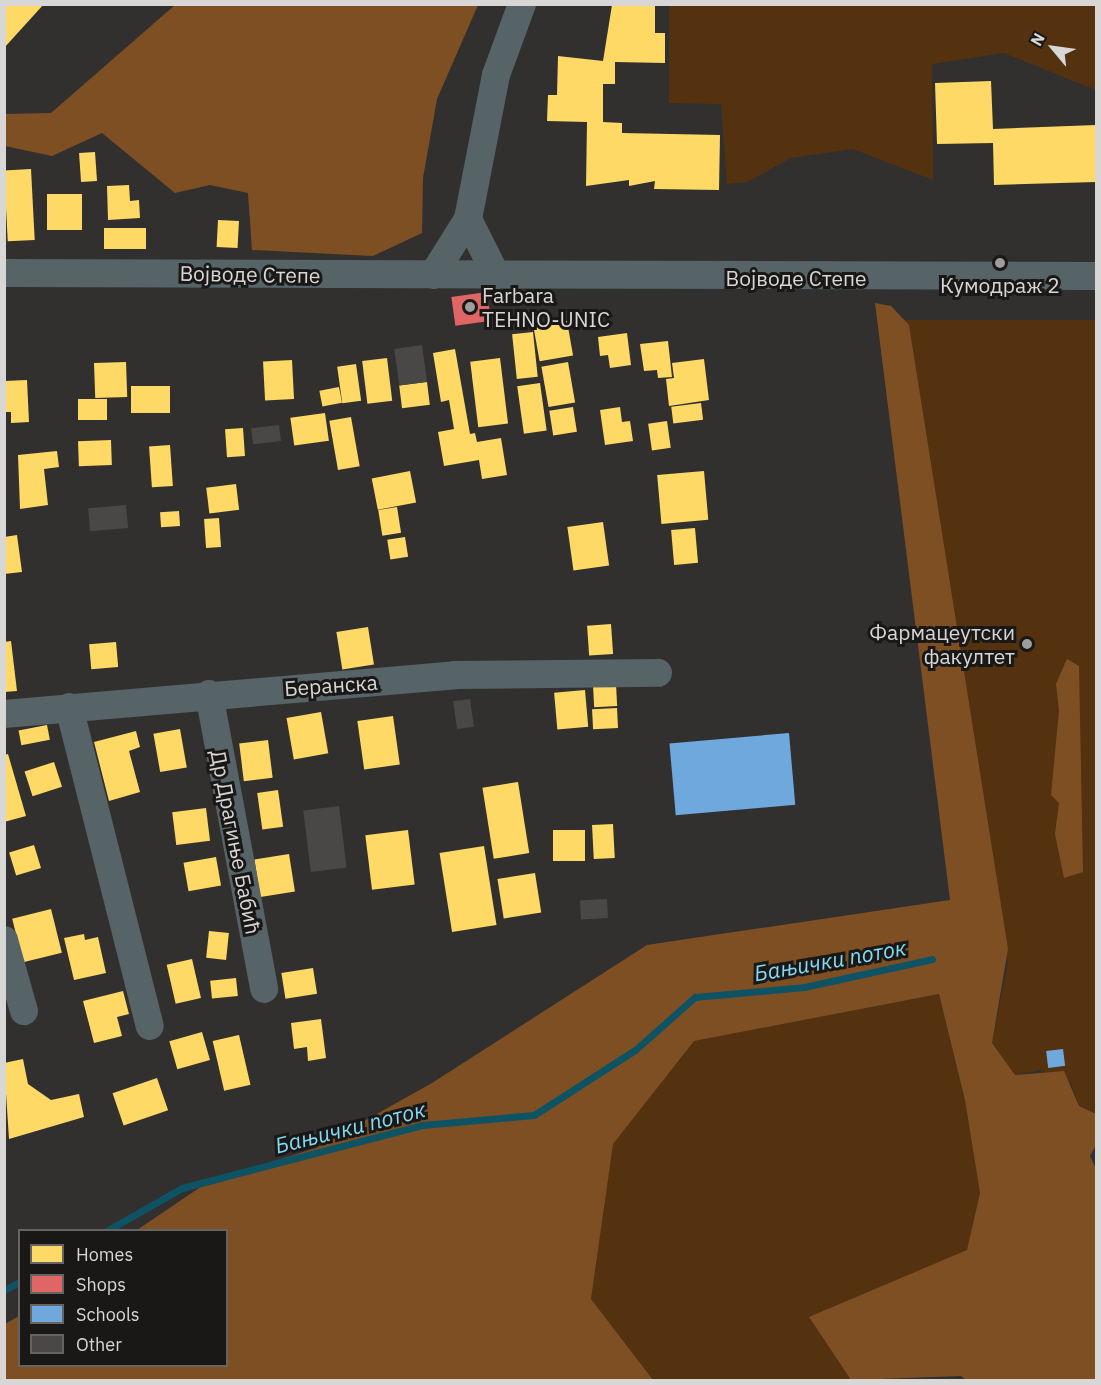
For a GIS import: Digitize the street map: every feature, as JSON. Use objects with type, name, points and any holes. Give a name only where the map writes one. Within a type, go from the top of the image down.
[{"type":"street","points":[[433,275],[468,219],[491,95],[522,4]]},
{"type":"street","points":[[468,219],[496,275]]},
{"type":"street","name":"Војводе Степе","points":[[4,273],[1093,274]]},
{"type":"street","name":"Беранска","points":[[4,714],[209,694],[455,675],[658,673]]},
{"type":"street","name":"Др Драгиње Бабић","points":[[209,694],[264,989]]},
{"type":"street","points":[[69,707],[150,1026]]},
{"type":"street","points":[[4,940],[24,1011]]},
{"type":"shaded area","points":[[175,5],[478,5],[437,99],[423,178],[422,233],[373,256],[252,250],[248,193],[210,185],[175,193],[102,133],[52,156],[5,146],[5,114],[51,113]]},
{"type":"shaded area","points":[[669,5],[1096,5],[1096,90],[1004,53],[932,64],[933,180],[853,149],[791,158],[747,182],[727,184],[721,104],[669,103]]},
{"type":"shaded area","points":[[875,303],[891,306],[909,325],[1008,949],[992,1043],[1015,1075],[1064,1071],[1079,1106],[1096,1114],[1096,1145],[1090,1156],[1096,1169],[1096,1380],[966,1380],[961,1376],[851,1380],[809,1317],[967,1250],[980,1193],[965,1100],[939,994],[694,1041],[613,1144],[591,1299],[653,1380],[5,1380],[5,1324],[18,1317],[18,1367],[228,1367],[228,1229],[138,1229],[208,1182],[316,1148],[432,1083],[647,945],[950,900]]},
{"type":"shaded area","name":"Фармацеутски факултет","points":[[891,320],[1096,320],[1096,1114],[1079,1106],[1071,1083],[1041,1070],[1015,1075],[992,1043],[1008,963],[909,326]]},
{"type":"shaded area","points":[[1067,659],[1079,666],[1083,872],[1064,878],[1055,834],[1059,803],[1051,795],[1059,711],[1056,684]]},
{"type":"shaded area","points":[[939,994],[965,1100],[980,1193],[967,1251],[809,1317],[851,1380],[653,1380],[591,1299],[612,1144],[694,1041]]},
{"type":"building: Homes","points":[[4,4],[44,4],[4,48]]},
{"type":"building: Homes","points":[[612,5],[655,5],[655,33],[665,33],[665,63],[615,62],[615,84],[603,84],[603,122],[622,123],[622,133],[720,135],[719,190],[654,189],[655,181],[629,186],[629,180],[586,186],[587,122],[547,121],[548,95],[557,95],[558,56],[603,61]]},
{"type":"building: Homes","points":[[991,81],[993,129],[1096,125],[1096,182],[994,185],[993,143],[937,144],[935,83]]},
{"type":"building: Homes","points":[[95,152],[97,181],[81,182],[79,153]]},
{"type":"building: Homes","points":[[31,169],[35,240],[8,241],[4,170]]},
{"type":"building: Homes","points":[[129,185],[130,201],[139,200],[140,218],[108,220],[107,186]]},
{"type":"building: Homes","points":[[47,194],[82,194],[82,230],[47,230]]},
{"type":"building: Homes","points":[[218,220],[239,221],[238,248],[217,247]]},
{"type":"building: Homes","points":[[104,228],[146,228],[146,249],[104,249]]},
{"type":"building: Homes","points":[[567,321],[573,355],[540,361],[534,327]]},
{"type":"building: Homes","points":[[533,332],[538,377],[517,379],[512,334]]},
{"type":"building: Homes","points":[[627,333],[631,365],[610,368],[608,355],[600,356],[598,337]]},
{"type":"building: Homes","points":[[668,341],[672,377],[658,378],[657,370],[644,371],[640,344]]},
{"type":"building: Homes","points":[[455,349],[470,434],[475,433],[477,442],[501,438],[507,475],[482,479],[479,460],[444,466],[438,432],[454,429],[449,400],[441,402],[433,353]]},
{"type":"building: Homes","points":[[387,358],[392,401],[367,404],[362,361]]},
{"type":"building: Homes","points":[[500,358],[508,424],[478,427],[470,362]]},
{"type":"building: Homes","points":[[704,359],[709,400],[669,406],[666,379],[674,378],[672,363]]},
{"type":"building: Homes","points":[[292,360],[294,399],[265,400],[263,362]]},
{"type":"building: Homes","points":[[126,362],[127,397],[95,398],[94,363]]},
{"type":"building: Homes","points":[[568,362],[575,402],[549,407],[541,367]]},
{"type":"building: Homes","points":[[356,364],[361,401],[342,403],[337,367]]},
{"type":"building: Homes","points":[[27,380],[29,422],[11,423],[11,412],[4,412],[4,381]]},
{"type":"building: Homes","points":[[427,382],[430,405],[402,408],[399,385]]},
{"type":"building: Homes","points":[[540,383],[547,431],[524,434],[517,386]]},
{"type":"building: Homes","points":[[131,386],[170,386],[170,413],[131,413]]},
{"type":"building: Homes","points":[[339,387],[342,403],[322,407],[319,391]]},
{"type":"building: Homes","points":[[78,399],[107,399],[107,420],[78,420]]},
{"type":"building: Homes","points":[[701,403],[703,420],[673,424],[671,407]]},
{"type":"building: Homes","points":[[573,407],[577,432],[553,435],[549,411]]},
{"type":"building: Homes","points":[[620,407],[622,422],[630,421],[633,441],[605,445],[600,410]]},
{"type":"building: Homes","points":[[325,413],[329,441],[294,446],[290,418]]},
{"type":"building: Homes","points":[[351,417],[360,466],[338,470],[329,421]]},
{"type":"building: Homes","points":[[667,421],[671,448],[652,450],[648,424]]},
{"type":"building: Homes","points":[[243,428],[245,456],[227,457],[225,429]]},
{"type":"building: Homes","points":[[111,440],[112,465],[79,466],[78,441]]},
{"type":"building: Homes","points":[[170,445],[173,486],[152,487],[149,446]]},
{"type":"building: Homes","points":[[57,451],[59,467],[44,469],[48,505],[20,509],[18,455]]},
{"type":"building: Homes","points":[[410,471],[416,502],[378,510],[372,478]]},
{"type":"building: Homes","points":[[704,471],[708,520],[661,524],[657,475]]},
{"type":"building: Homes","points":[[236,484],[239,510],[209,513],[206,488]]},
{"type":"building: Homes","points":[[397,507],[401,533],[382,536],[378,510]]},
{"type":"building: Homes","points":[[179,511],[180,526],[161,527],[160,512]]},
{"type":"building: Homes","points":[[219,518],[221,547],[206,548],[204,519]]},
{"type":"building: Homes","points":[[603,522],[609,566],[573,571],[567,527]]},
{"type":"building: Homes","points":[[695,528],[698,563],[674,565],[671,530]]},
{"type":"building: Homes","points":[[17,535],[22,572],[4,574],[4,537]]},
{"type":"building: Homes","points":[[405,537],[408,557],[390,560],[387,540]]},
{"type":"building: Homes","points":[[611,624],[613,654],[589,656],[587,626]]},
{"type":"building: Homes","points":[[368,627],[374,665],[342,670],[336,632]]},
{"type":"building: Homes","points":[[11,641],[17,691],[4,692],[4,642]]},
{"type":"building: Homes","points":[[116,642],[118,667],[91,669],[89,644]]},
{"type":"building: Homes","points":[[616,684],[617,706],[594,707],[593,685]]},
{"type":"building: Homes","points":[[585,690],[588,727],[557,730],[554,693]]},
{"type":"building: Homes","points":[[617,708],[618,728],[593,729],[592,709]]},
{"type":"building: Homes","points":[[321,712],[328,753],[294,759],[287,718]]},
{"type":"building: Homes","points":[[393,716],[400,765],[364,770],[357,721]]},
{"type":"building: Homes","points":[[47,725],[50,740],[21,745],[19,731]]},
{"type":"building: Homes","points":[[180,729],[187,767],[160,772],[153,734]]},
{"type":"building: Homes","points":[[136,731],[140,747],[129,751],[140,792],[109,801],[94,742]]},
{"type":"building: Homes","points":[[268,740],[273,778],[244,781],[239,744]]},
{"type":"building: Homes","points":[[8,754],[26,816],[4,822],[4,755]]},
{"type":"building: Homes","points":[[54,762],[62,787],[33,796],[25,772]]},
{"type":"building: Homes","points":[[518,782],[529,853],[494,859],[482,788]]},
{"type":"building: Homes","points":[[278,790],[283,827],[262,830],[257,793]]},
{"type":"building: Homes","points":[[206,808],[210,841],[176,845],[172,812]]},
{"type":"building: Homes","points":[[613,824],[615,858],[594,859],[592,825]]},
{"type":"building: Homes","points":[[408,830],[415,885],[372,890],[365,835]]},
{"type":"building: Homes","points":[[553,830],[585,830],[585,861],[553,861]]},
{"type":"building: Homes","points":[[34,845],[41,868],[16,876],[9,853]]},
{"type":"building: Homes","points":[[484,846],[497,925],[452,932],[440,853]]},
{"type":"building: Homes","points":[[289,854],[295,892],[260,897],[254,859]]},
{"type":"building: Homes","points":[[216,857],[221,886],[189,891],[184,863]]},
{"type":"building: Homes","points":[[535,873],[541,913],[504,918],[497,879]]},
{"type":"building: Homes","points":[[51,909],[62,953],[23,962],[12,919]]},
{"type":"building: Homes","points":[[209,931],[229,933],[226,960],[206,958]]},
{"type":"building: Homes","points":[[84,934],[85,940],[98,937],[106,973],[74,980],[64,938]]},
{"type":"building: Homes","points":[[192,959],[201,998],[176,1004],[167,965]]},
{"type":"building: Homes","points":[[313,968],[317,994],[285,999],[281,973]]},
{"type":"building: Homes","points":[[236,978],[238,996],[212,999],[210,981]]},
{"type":"building: Homes","points":[[123,991],[129,1014],[117,1017],[122,1036],[94,1043],[83,1001]]},
{"type":"building: Homes","points":[[321,1019],[326,1058],[308,1061],[307,1047],[294,1049],[291,1023]]},
{"type":"building: Homes","points":[[202,1032],[210,1060],[177,1069],[169,1041]]},
{"type":"building: Homes","points":[[239,1035],[250,1085],[224,1091],[213,1041]]},
{"type":"building: Homes","points":[[23,1059],[28,1084],[51,1100],[79,1094],[84,1117],[9,1139],[4,1063]]},
{"type":"building: Homes","points":[[157,1078],[168,1110],[124,1125],[113,1093]]},
{"type":"building: Shops","name":"Farbara TEHNO-UNIC","points":[[487,292],[491,321],[455,326],[451,297]]},
{"type":"building: Schools","points":[[789,733],[795,805],[676,815],[669,743]]},
{"type":"building: Schools","points":[[1063,1049],[1065,1066],[1048,1068],[1046,1051]]},
{"type":"building: Other","points":[[422,345],[427,382],[399,386],[394,349]]},
{"type":"building: Other","points":[[279,425],[281,441],[253,444],[251,428]]},
{"type":"building: Other","points":[[126,505],[128,528],[90,531],[88,508]]},
{"type":"building: Other","points":[[470,699],[474,727],[457,729],[453,701]]},
{"type":"building: Other","points":[[339,806],[347,868],[311,872],[303,810]]},
{"type":"building: Other","points":[[607,899],[608,918],[581,919],[580,900]]},
{"type":"waterway","name":"Бањички поток","points":[[110,1229],[182,1188],[422,1125],[534,1115],[635,1050],[695,997],[804,987],[932,959]]},
{"type":"waterway","name":"Бањички поток","points":[[4,1290],[18,1283]]},
{"type":"place","name":"Кумодраж 2","points":[[1000,263]]},
{"type":"place","name":"Farbara TEHNO-UNIC","points":[[470,307]]},
{"type":"place","name":"Фармацеутски факултет","points":[[1027,644]]}]
